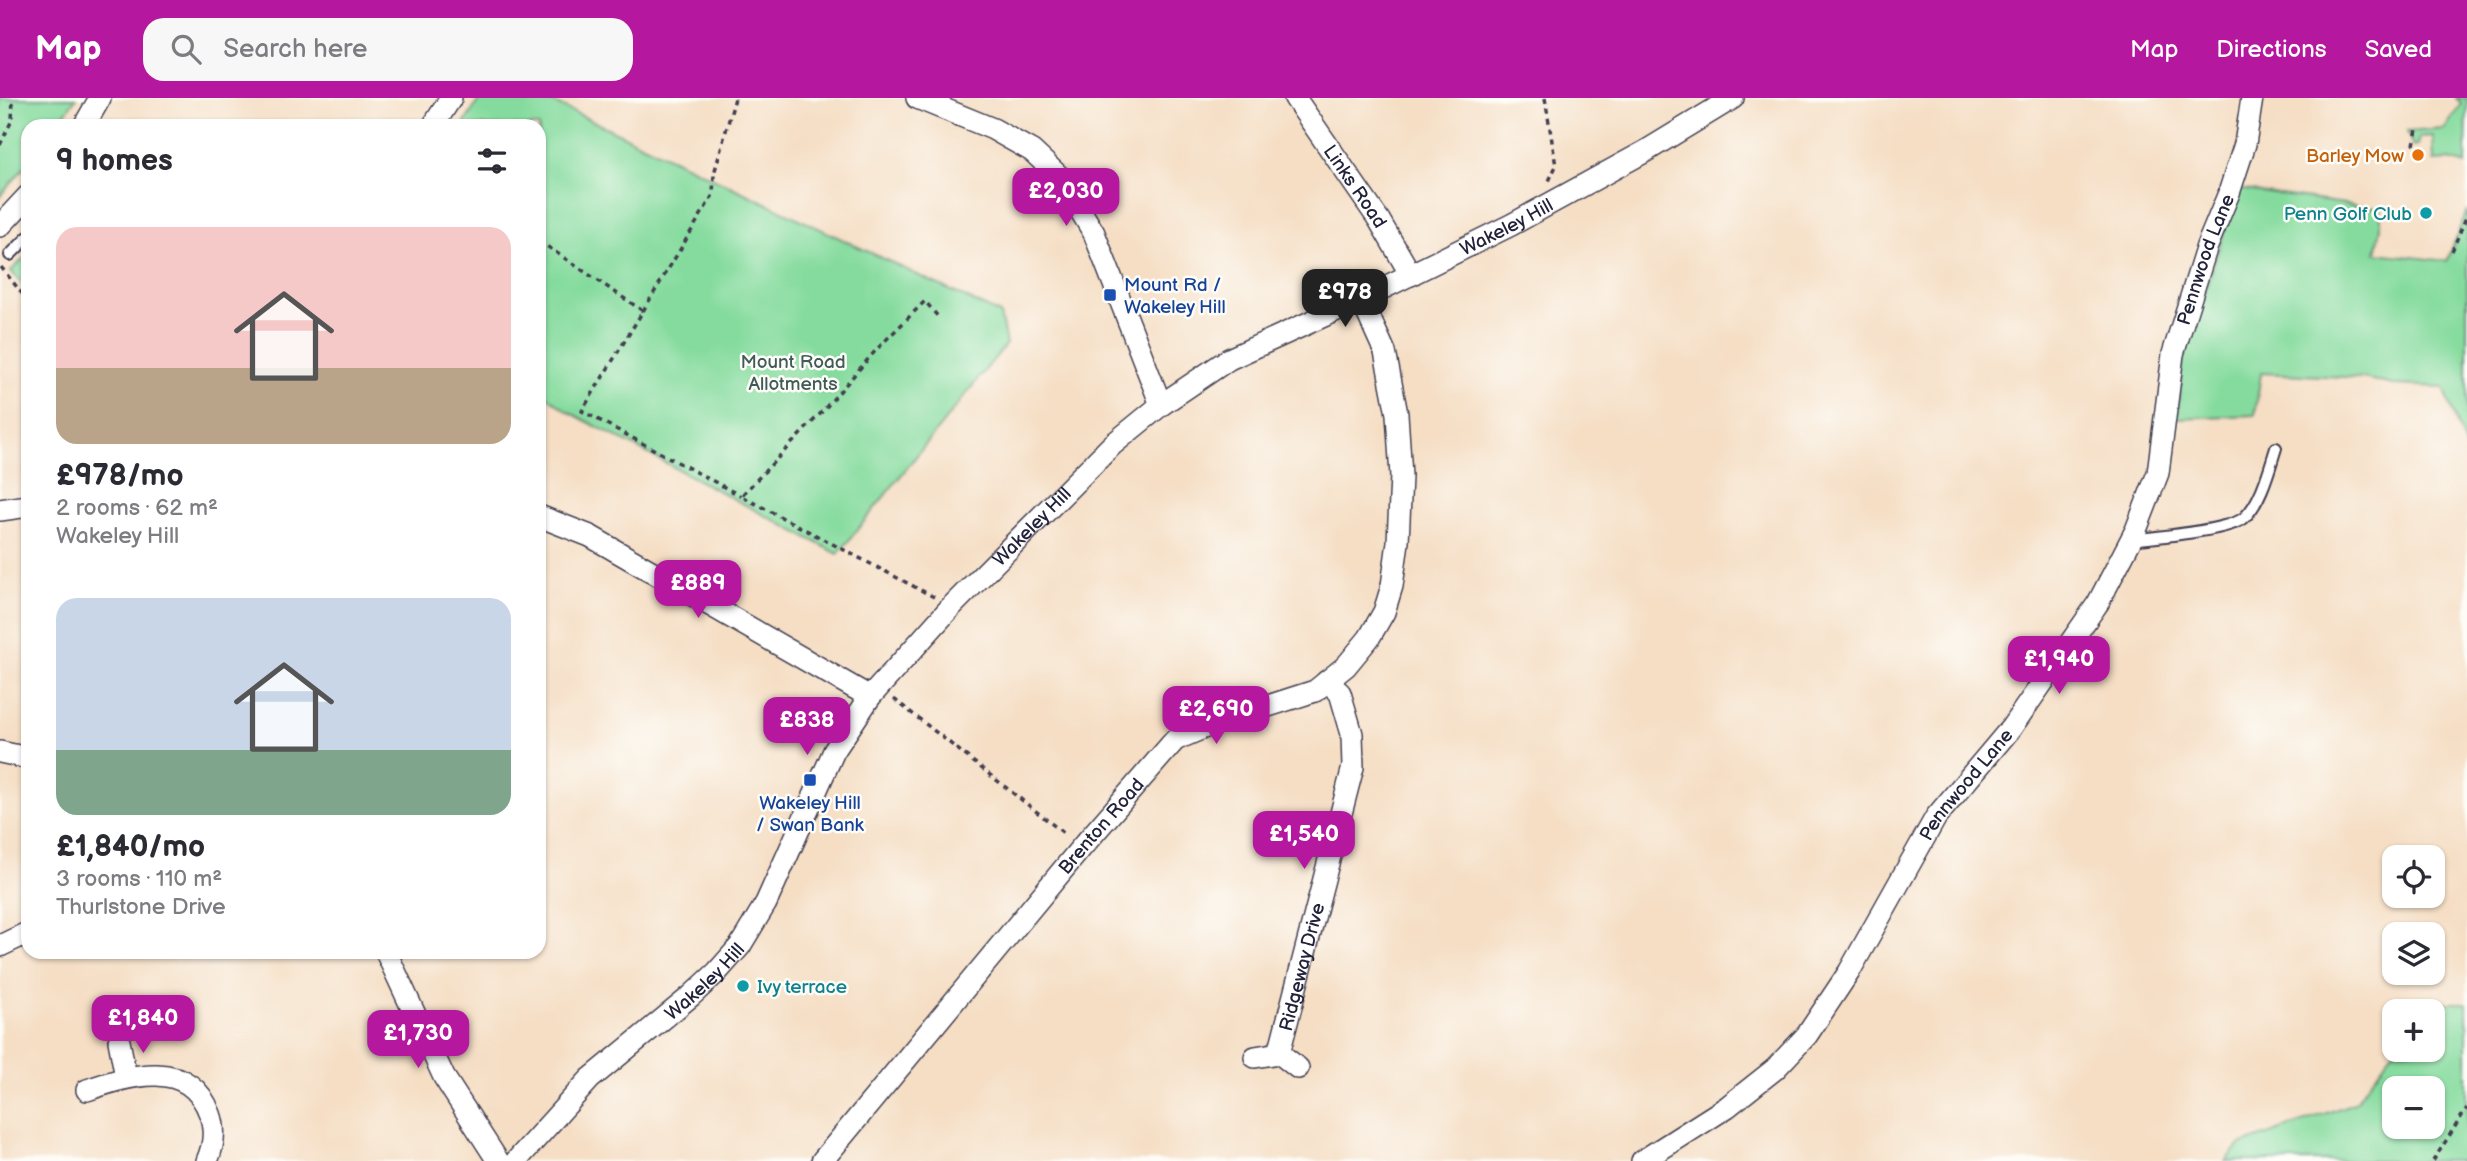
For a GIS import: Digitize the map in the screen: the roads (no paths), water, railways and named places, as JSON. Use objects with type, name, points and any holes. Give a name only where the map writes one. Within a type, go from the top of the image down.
[{"type":"street","points":[[88,119],[100,98]]},
{"type":"street","points":[[438,119],[452,98]]},
{"type":"street","points":[[917,98],[993,129],[1032,151],[1060,177],[1094,233],[1161,405]]},
{"type":"street","name":"Links Road","points":[[1295,98],[1379,220],[1411,275]]},
{"type":"street","name":"Wakeley Hill","points":[[516,1161],[590,1079],[691,996],[740,946],[766,903],[834,751],[874,692],[950,608],[1112,446],[1161,405],[1229,359],[1361,299],[1511,225],[1646,151],[1733,98]]},
{"type":"street","name":"Pennwood Lane","points":[[1642,1161],[1727,1107],[1775,1069],[1807,1035],[1849,972],[1936,817],[2011,728],[2098,603],[2131,540],[2158,472],[2173,354],[2207,246],[2229,193],[2245,144],[2252,98]]},
{"type":"street","points":[[0,226],[21,204]]},
{"type":"street","name":"Brenton Road","points":[[822,1161],[1175,740],[1215,723],[1305,696],[1346,666],[1369,638],[1384,612],[1392,586],[1398,542],[1401,476],[1397,414],[1385,352],[1361,299]]},
{"type":"street","points":[[0,510],[21,507]]},
{"type":"street","points":[[546,519],[590,536],[874,692]]},
{"type":"street","name":"Ridgeway Drive","points":[[1279,1053],[1353,766],[1352,734],[1340,693],[1327,681]]},
{"type":"street","points":[[0,752],[21,756]]},
{"type":"street","points":[[1,944],[21,936]]},
{"type":"street","points":[[389,959],[444,1077],[498,1161]]},
{"type":"street","points":[[119,1041],[126,1077]]},
{"type":"street","name":"Ridgeway Drive","points":[[1255,1057],[1279,1053],[1298,1068]]},
{"type":"street","points":[[87,1090],[126,1077],[153,1074],[187,1082],[207,1107],[212,1121],[214,1136],[212,1151],[207,1161]]},
{"type":"lane","points":[[10,255],[21,244]]},
{"type":"lane","points":[[2131,540],[2213,529],[2243,519],[2262,491],[2276,448]]},
{"type":"place","name":"Barley Mow","points":[[2418,155]]},
{"type":"place","name":"Penn Golf Club","points":[[2426,213]]},
{"type":"place","name":"Mount Rd / Wakeley Hill","points":[[1110,295]]},
{"type":"place","name":"Wakeley Hill / Swan Bank","points":[[810,780]]},
{"type":"place","name":"Ivy terrace","points":[[743,986]]},
{"type":"park label","name":"Mount Road Allotments","points":[[793,372]]}]
